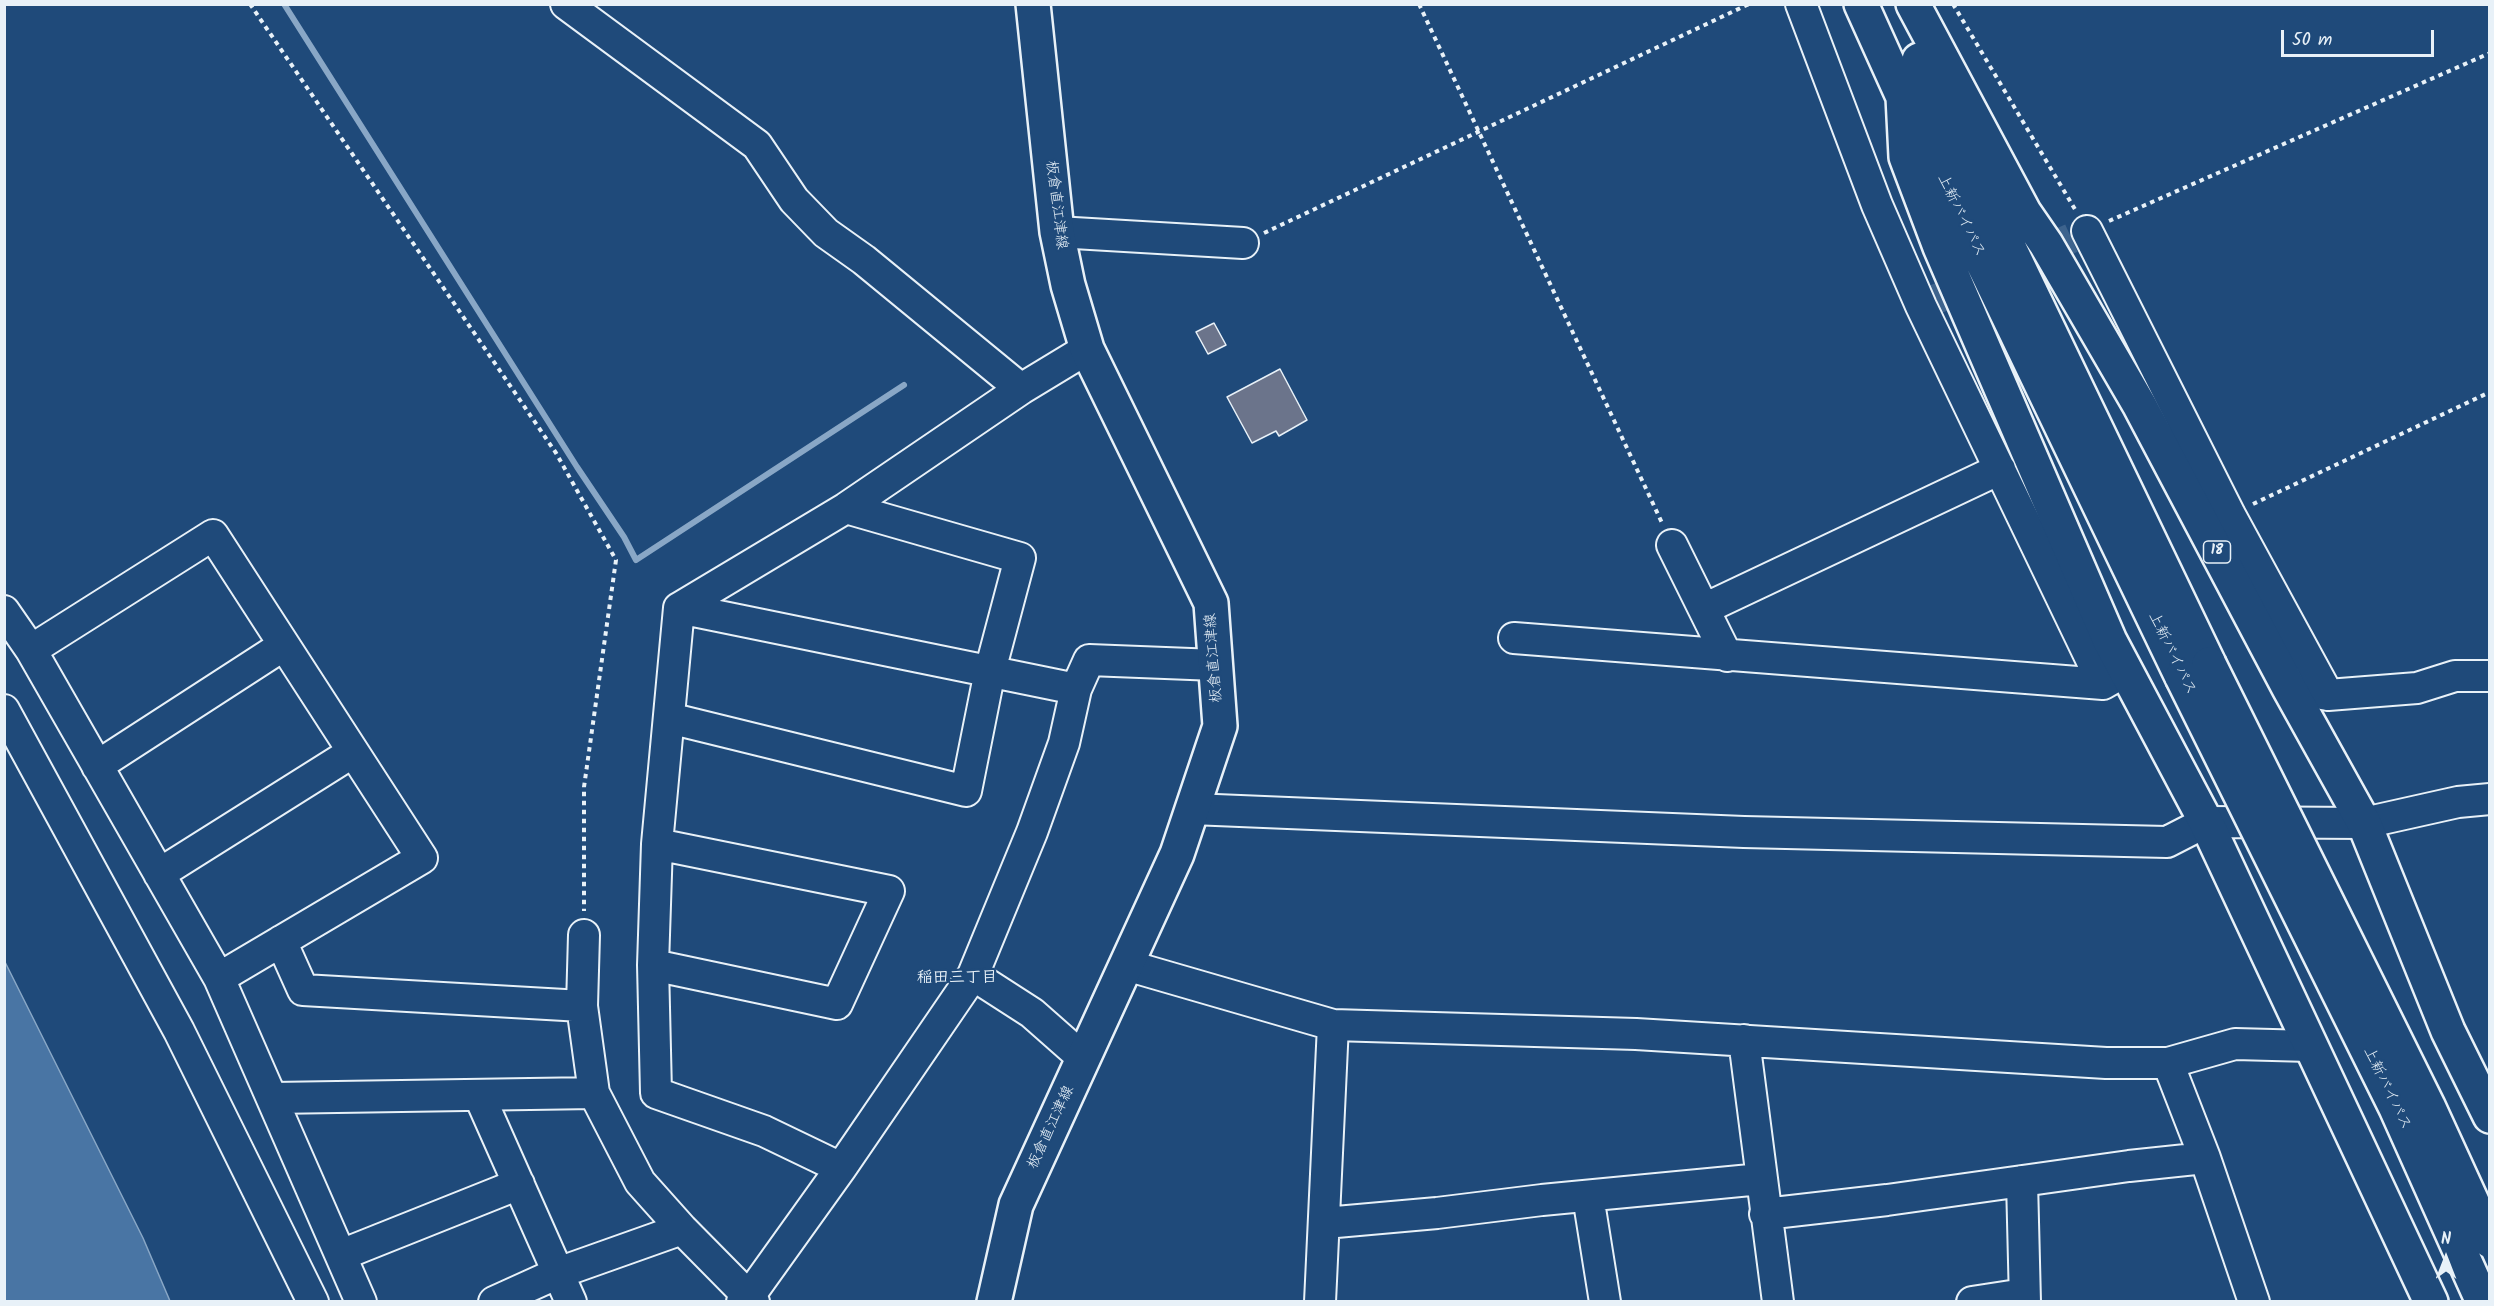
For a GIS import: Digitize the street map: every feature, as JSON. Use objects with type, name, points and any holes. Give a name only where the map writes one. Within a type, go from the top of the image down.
[{"type":"main road","name":"板倉直江津線","points":[[994,1302],[1016,1205],[1177,854],[1220,726],[1211,603],[1087,349],[1068,285],[1057,232],[1033,4]]},
{"type":"main road","name":"上新バイパス","points":[[1861,4],[1903,97],[2196,670],[2428,1106],[2490,1241]]},
{"type":"main road","name":"上新バイパス","points":[[1892,4],[2483,1302]]},
{"type":"main road","name":"18","points":[[1913,4],[2024,212],[2046,244],[2140,406],[2289,688],[2364,823],[2448,1031],[2490,1116]]},
{"type":"main road","points":[[1903,97],[1906,157],[1940,247],[2110,641],[2114,677],[2206,822],[2431,1302]]},
{"type":"street","points":[[566,4],[757,145],[794,200],[826,233],[864,260],[1021,388]]},
{"type":"street","points":[[1801,4],[1878,205],[1921,306],[2000,469],[2114,677]]},
{"type":"street","points":[[2087,231],[2230,515],[2328,695]]},
{"type":"street","points":[[1057,232],[1243,243]]},
{"type":"street","points":[[679,608],[846,508],[1021,388],[1087,349]]},
{"type":"street","points":[[1704,609],[2000,469]]},
{"type":"street","points":[[669,718],[966,791],[990,671],[1020,558],[846,508]]},
{"type":"street","points":[[30,650],[213,535],[422,858],[219,978]]},
{"type":"street","points":[[1672,544],[1727,656]]},
{"type":"street","points":[[679,608],[1076,689]]},
{"type":"street","points":[[679,608],[657,844],[653,965],[656,1093],[764,1131],[841,1168]]},
{"type":"street","points":[[4,611],[30,650],[219,978],[361,1302]]},
{"type":"street","points":[[1514,638],[1727,656],[2114,677]]},
{"type":"street","points":[[97,766],[284,645]]},
{"type":"street","points":[[584,935],[582,1006],[594,1093],[640,1182],[748,1300],[973,975],[1032,832],[1060,754],[1076,689],[1089,660],[1216,665]]},
{"type":"street","points":[[2289,688],[2328,695],[2417,688],[2455,676],[2490,676]]},
{"type":"street","points":[[4,710],[179,1031],[313,1302]]},
{"type":"street","points":[[159,874],[354,752]]},
{"type":"street","points":[[1192,809],[1744,832],[2167,842],[2206,822],[2364,823],[2458,802],[2490,799]]},
{"type":"street","points":[[653,965],[837,1004],[889,891],[657,844]]},
{"type":"street","points":[[281,941],[303,990],[582,1006]]},
{"type":"street","points":[[1126,965],[1333,1025],[1636,1034],[2106,1063],[2169,1063],[2235,1044],[2310,1046]]},
{"type":"street","points":[[973,975],[1032,1014],[1083,1058]]},
{"type":"street","points":[[1320,1302],[1333,1025]]},
{"type":"street","points":[[1744,1040],[1778,1302]]},
{"type":"street","points":[[2169,1063],[2205,1158],[2254,1302]]},
{"type":"street","points":[[273,1098],[594,1093]]},
{"type":"street","points":[[479,1095],[571,1302]]},
{"type":"street","points":[[1765,1214],[2205,1158]]},
{"type":"street","points":[[1325,1223],[1437,1214],[1761,1179]]},
{"type":"street","points":[[1972,1302],[2024,1298],[2022,1181]]},
{"type":"street","points":[[341,1255],[519,1184]]},
{"type":"street","points":[[1588,1196],[1605,1302]]},
{"type":"street","points":[[494,1302],[558,1273],[682,1229]]},
{"type":"path","points":[[250,4],[556,453],[616,560],[584,787],[584,935]]},
{"type":"path","points":[[1419,4],[1672,544]]},
{"type":"path","points":[[1243,243],[1749,4]]},
{"type":"path","points":[[1953,4],[2087,231],[2490,53]]},
{"type":"path","points":[[2230,515],[2490,392]]},
{"type":"water","points":[[4,960],[143,1238],[170,1301],[5,1301]]},
{"type":"building","points":[[1214,323],[1226,345],[1208,354],[1196,332]]},
{"type":"building","points":[[1280,369],[1307,420],[1279,436],[1276,431],[1252,443],[1227,397]]},
{"type":"waterway","points":[[284,4],[577,467],[624,537],[636,560],[904,385]]},
{"type":"tunnel","points":[[1921,306],[2087,231]]},
{"type":"district","name":"稲田三丁目","points":[[957,979]]}]
